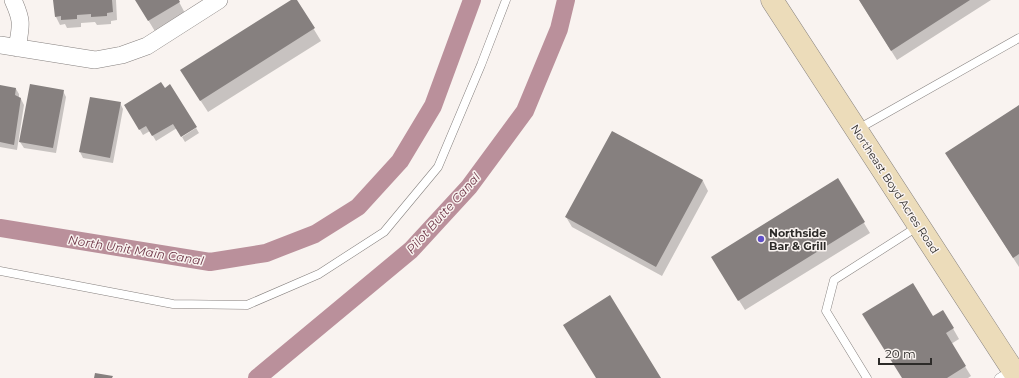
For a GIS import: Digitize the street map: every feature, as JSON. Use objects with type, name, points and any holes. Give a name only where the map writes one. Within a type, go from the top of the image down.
[{"type":"street","points":[[13,0],[20,16],[21,27],[8,47],[95,60],[122,55],[147,46],[218,0]]},
{"type":"street","name":"Northeast Boyd Acres Road","points":[[772,0],[919,226],[1012,373]]},
{"type":"lane","points":[[0,271],[174,304],[248,305],[319,274],[384,232],[438,167],[481,65],[506,0]]},
{"type":"lane","points":[[856,129],[1019,38]]},
{"type":"lane","points":[[867,378],[826,311],[834,280],[919,226]]},
{"type":"building","points":[[53,0],[112,0],[113,12],[107,13],[107,16],[91,17],[91,14],[77,15],[77,19],[61,20],[61,16],[55,17]]},
{"type":"building","points":[[135,0],[179,0],[180,2],[148,21]]},
{"type":"building","points":[[291,0],[297,0],[315,28],[200,101],[180,70]]},
{"type":"building","points":[[859,0],[970,0],[891,51]]},
{"type":"building","points":[[161,82],[165,88],[170,84],[197,127],[181,137],[173,124],[152,136],[146,126],[139,130],[124,105]]},
{"type":"building","points":[[30,84],[64,90],[53,148],[19,142]]},
{"type":"building","points":[[0,85],[16,88],[15,95],[21,98],[14,145],[0,142]]},
{"type":"building","points":[[90,97],[121,102],[110,158],[79,152]]},
{"type":"building","points":[[1019,105],[1019,254],[1013,258],[945,153]]},
{"type":"building","points":[[612,131],[703,180],[656,267],[565,217]]},
{"type":"building","points":[[838,178],[865,222],[738,301],[711,257]]},
{"type":"building","points":[[913,283],[933,316],[943,310],[954,328],[946,333],[966,366],[947,378],[902,378],[862,314]]},
{"type":"building","points":[[610,295],[661,378],[596,378],[563,325]]},
{"type":"building","points":[[95,373],[113,376],[112,378],[94,378]]},
{"type":"waterway","name":"North Unit Main Canal","points":[[0,228],[210,262],[266,253],[315,234],[358,207],[400,161],[433,106],[472,0]]},
{"type":"waterway","name":"Pilot Butte Canal","points":[[257,378],[411,250],[469,187],[525,111],[559,29],[566,0]]},
{"type":"place","name":"Northside Bar & Grill","points":[[761,239]]}]
